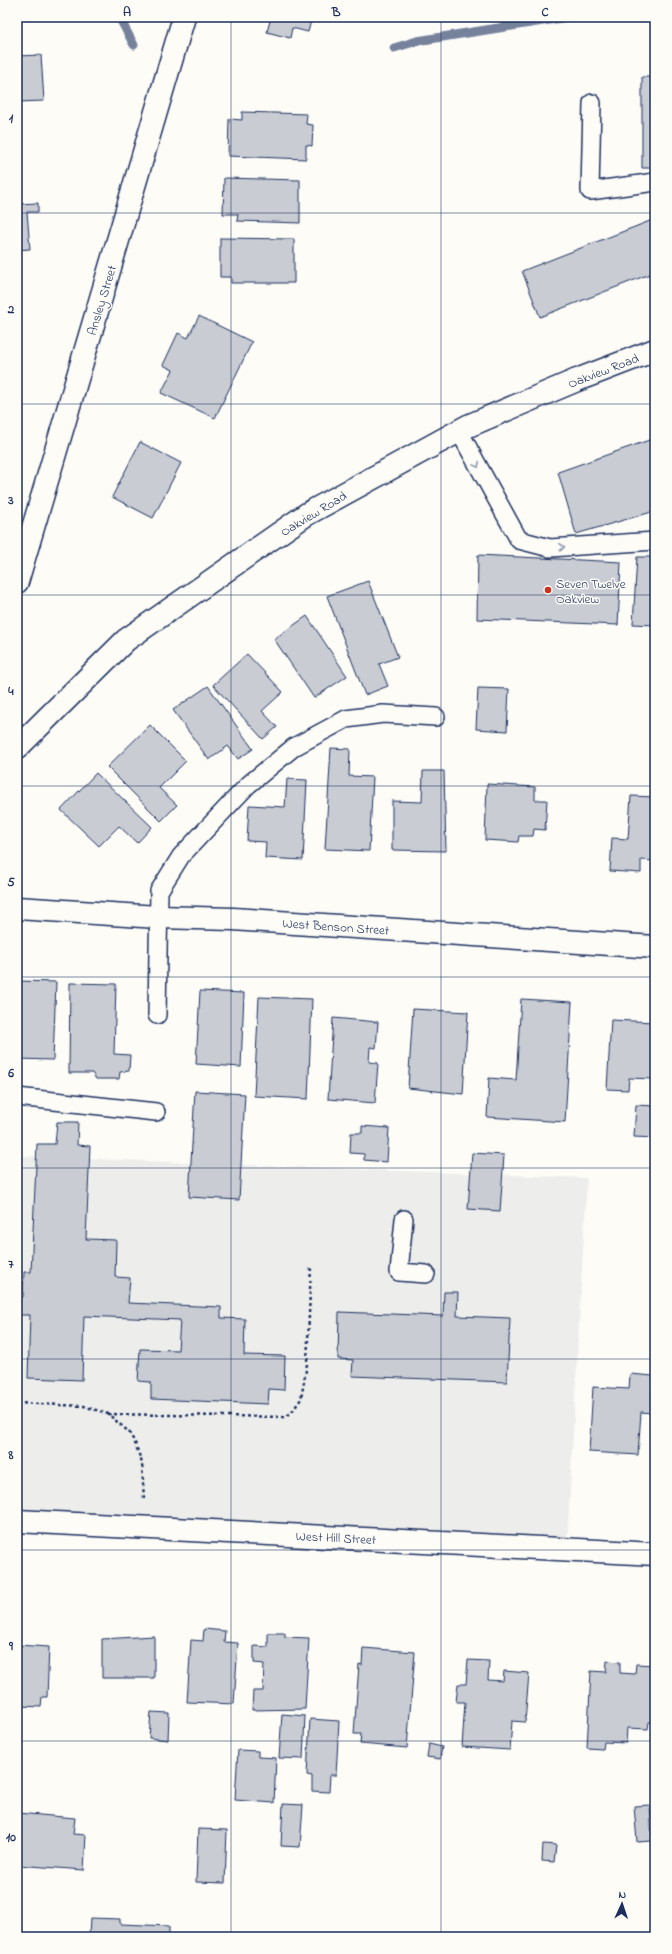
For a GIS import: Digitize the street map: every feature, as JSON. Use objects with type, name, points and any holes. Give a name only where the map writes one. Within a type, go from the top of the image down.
[{"type":"street","name":"Ansley Street","points":[[17,582],[184,17]]},
{"type":"street","name":"Oakview Road","points":[[17,748],[126,640],[307,514],[459,431],[577,380],[655,350]]},
{"type":"street","name":"West Benson Street","points":[[17,908],[158,917],[233,919],[655,947]]},
{"type":"street","name":"West Hill Street","points":[[17,1521],[655,1554]]},
{"type":"lane","points":[[592,103],[590,191],[655,182]]},
{"type":"lane","points":[[459,431],[519,540],[550,548],[655,541]]},
{"type":"lane","points":[[157,1015],[159,891],[181,856],[248,785],[294,747],[346,719],[383,714],[436,717]]},
{"type":"lane","points":[[17,1096],[156,1112]]},
{"type":"lane","points":[[404,1219],[399,1272],[426,1274]]},
{"type":"path","points":[[17,1404],[84,1406],[108,1414],[285,1417],[291,1413],[301,1399],[307,1364],[311,1266]]},
{"type":"path","points":[[108,1414],[128,1432],[135,1443],[142,1463],[144,1500]]},
{"type":"shaded area","points":[[17,1156],[587,1178],[567,1546],[17,1517]]},
{"type":"building","points":[[271,17],[312,17],[308,32],[292,28],[290,38],[267,32]]},
{"type":"building","points":[[41,55],[44,101],[17,102],[17,56]]},
{"type":"building","points":[[642,77],[655,77],[655,168],[642,168]]},
{"type":"building","points":[[242,112],[307,114],[306,124],[313,125],[312,146],[306,145],[306,159],[228,156],[229,119],[242,120]]},
{"type":"building","points":[[224,178],[300,180],[300,223],[237,221],[238,214],[223,214]]},
{"type":"building","points":[[38,203],[38,212],[27,212],[30,249],[17,250],[17,204]]},
{"type":"building","points":[[655,219],[655,272],[540,317],[522,271]]},
{"type":"building","points":[[220,238],[294,239],[294,283],[231,283],[231,277],[220,277]]},
{"type":"building","points":[[199,316],[252,342],[215,418],[161,393],[173,370],[163,365],[178,333],[188,338]]},
{"type":"building","points":[[655,438],[655,511],[576,534],[558,472]]},
{"type":"building","points":[[140,442],[181,463],[153,518],[112,497]]},
{"type":"building","name":"Seven Twelve Oakview","points":[[478,555],[621,562],[618,625],[477,619]]},
{"type":"building","name":"Seven Twelve Oakview","points":[[637,557],[655,557],[655,625],[633,624]]},
{"type":"building","points":[[368,581],[398,657],[379,664],[388,686],[365,695],[327,596]]},
{"type":"building","points":[[307,616],[347,676],[314,698],[274,639]]},
{"type":"building","points":[[247,654],[283,692],[262,711],[277,727],[263,739],[213,685]]},
{"type":"building","points":[[208,686],[253,749],[238,759],[228,746],[209,760],[173,710]]},
{"type":"building","points":[[478,688],[509,689],[507,731],[476,729]]},
{"type":"building","points":[[150,725],[186,761],[159,788],[177,805],[161,821],[107,767]]},
{"type":"building","points":[[331,748],[350,749],[349,776],[373,777],[369,851],[325,849]]},
{"type":"building","points":[[423,771],[444,771],[446,851],[392,850],[392,801],[422,802]]},
{"type":"building","points":[[96,773],[152,827],[137,843],[119,826],[99,846],[61,810]]},
{"type":"building","points":[[287,779],[307,780],[303,860],[265,858],[266,842],[247,841],[249,805],[285,807]]},
{"type":"building","points":[[487,784],[535,787],[535,800],[547,800],[545,830],[534,829],[533,836],[519,836],[518,842],[485,840]]},
{"type":"building","points":[[631,796],[655,797],[655,861],[641,860],[641,873],[610,871],[612,838],[628,839]]},
{"type":"building","points":[[17,981],[56,982],[53,1060],[17,1059]]},
{"type":"building","points":[[70,983],[116,984],[114,1054],[130,1055],[129,1071],[120,1072],[119,1079],[96,1079],[92,1073],[69,1073]]},
{"type":"building","points":[[200,991],[244,993],[241,1067],[196,1064]]},
{"type":"building","points":[[259,997],[312,999],[308,1099],[254,1096]]},
{"type":"building","points":[[521,999],[572,1002],[565,1122],[487,1117],[489,1078],[516,1080]]},
{"type":"building","points":[[413,1009],[468,1012],[463,1094],[408,1088]]},
{"type":"building","points":[[333,1018],[378,1022],[376,1048],[370,1047],[369,1062],[378,1063],[375,1103],[328,1099]]},
{"type":"building","points":[[611,1020],[655,1022],[655,1067],[653,1079],[629,1078],[628,1090],[607,1089]]},
{"type":"building","points":[[195,1091],[245,1094],[239,1200],[189,1197]]},
{"type":"building","points":[[636,1105],[655,1106],[655,1138],[634,1137]]},
{"type":"building","points":[[57,1122],[78,1122],[77,1145],[90,1146],[86,1239],[116,1240],[115,1277],[130,1278],[128,1303],[221,1307],[221,1318],[245,1319],[244,1355],[285,1356],[284,1390],[269,1389],[268,1404],[151,1399],[151,1382],[138,1381],[140,1349],[178,1350],[180,1320],[84,1316],[82,1380],[28,1378],[30,1315],[17,1315],[17,1297],[23,1297],[24,1272],[31,1272],[37,1144],[55,1144]]},
{"type":"building","points":[[362,1126],[389,1128],[387,1162],[364,1160],[364,1154],[350,1153],[351,1133],[362,1133]]},
{"type":"building","points":[[472,1153],[504,1155],[500,1211],[468,1209]]},
{"type":"building","points":[[444,1292],[458,1292],[457,1316],[510,1318],[507,1382],[352,1376],[353,1360],[338,1359],[339,1312],[443,1316]]},
{"type":"building","points":[[630,1374],[653,1376],[651,1413],[641,1412],[638,1455],[589,1452],[593,1387],[629,1389]]},
{"type":"building","points":[[204,1629],[225,1631],[224,1642],[238,1643],[234,1704],[187,1702],[191,1640],[203,1641]]},
{"type":"building","points":[[268,1633],[285,1633],[285,1637],[309,1638],[305,1709],[252,1710],[253,1691],[263,1691],[264,1664],[254,1663],[254,1646],[268,1647]]},
{"type":"building","points":[[154,1636],[154,1678],[102,1678],[102,1639]]},
{"type":"building","points":[[17,1645],[49,1647],[47,1697],[42,1697],[41,1707],[22,1706],[21,1713],[17,1713]]},
{"type":"building","points":[[363,1648],[415,1652],[407,1748],[360,1744],[361,1734],[354,1734],[359,1664],[362,1665]]},
{"type":"building","points":[[468,1660],[489,1661],[488,1680],[503,1681],[504,1671],[529,1673],[525,1722],[512,1721],[510,1750],[462,1747],[465,1702],[456,1702],[458,1684],[466,1684]]},
{"type":"building","points":[[607,1661],[620,1662],[620,1673],[635,1674],[636,1664],[655,1665],[655,1722],[649,1722],[648,1729],[627,1728],[626,1743],[604,1742],[603,1749],[587,1748],[591,1671],[606,1672]]},
{"type":"building","points":[[151,1712],[169,1713],[168,1740],[149,1738]]},
{"type":"building","points":[[282,1714],[305,1716],[303,1759],[279,1758]]},
{"type":"building","points":[[310,1719],[339,1721],[336,1775],[330,1775],[329,1792],[312,1791],[312,1776],[307,1775]]},
{"type":"building","points":[[429,1744],[442,1747],[440,1759],[427,1757]]},
{"type":"building","points":[[238,1750],[258,1751],[258,1757],[276,1758],[274,1803],[235,1800]]},
{"type":"building","points":[[283,1804],[303,1805],[300,1847],[281,1846]]},
{"type":"building","points":[[650,1805],[652,1841],[637,1842],[634,1806]]},
{"type":"building","points":[[17,1813],[75,1818],[73,1834],[86,1835],[84,1870],[17,1865]]},
{"type":"building","points":[[198,1829],[227,1830],[225,1883],[196,1882]]},
{"type":"building","points":[[543,1844],[556,1845],[554,1862],[542,1861]]},
{"type":"building","points":[[90,1918],[120,1919],[120,1924],[169,1926],[169,1934],[181,1935],[181,1937],[89,1937]]},
{"type":"waterway","points":[[119,17],[134,45]]},
{"type":"waterway","points":[[394,48],[417,41],[568,17]]},
{"type":"place","name":"Seven Twelve Oakview","points":[[548,590]]}]
